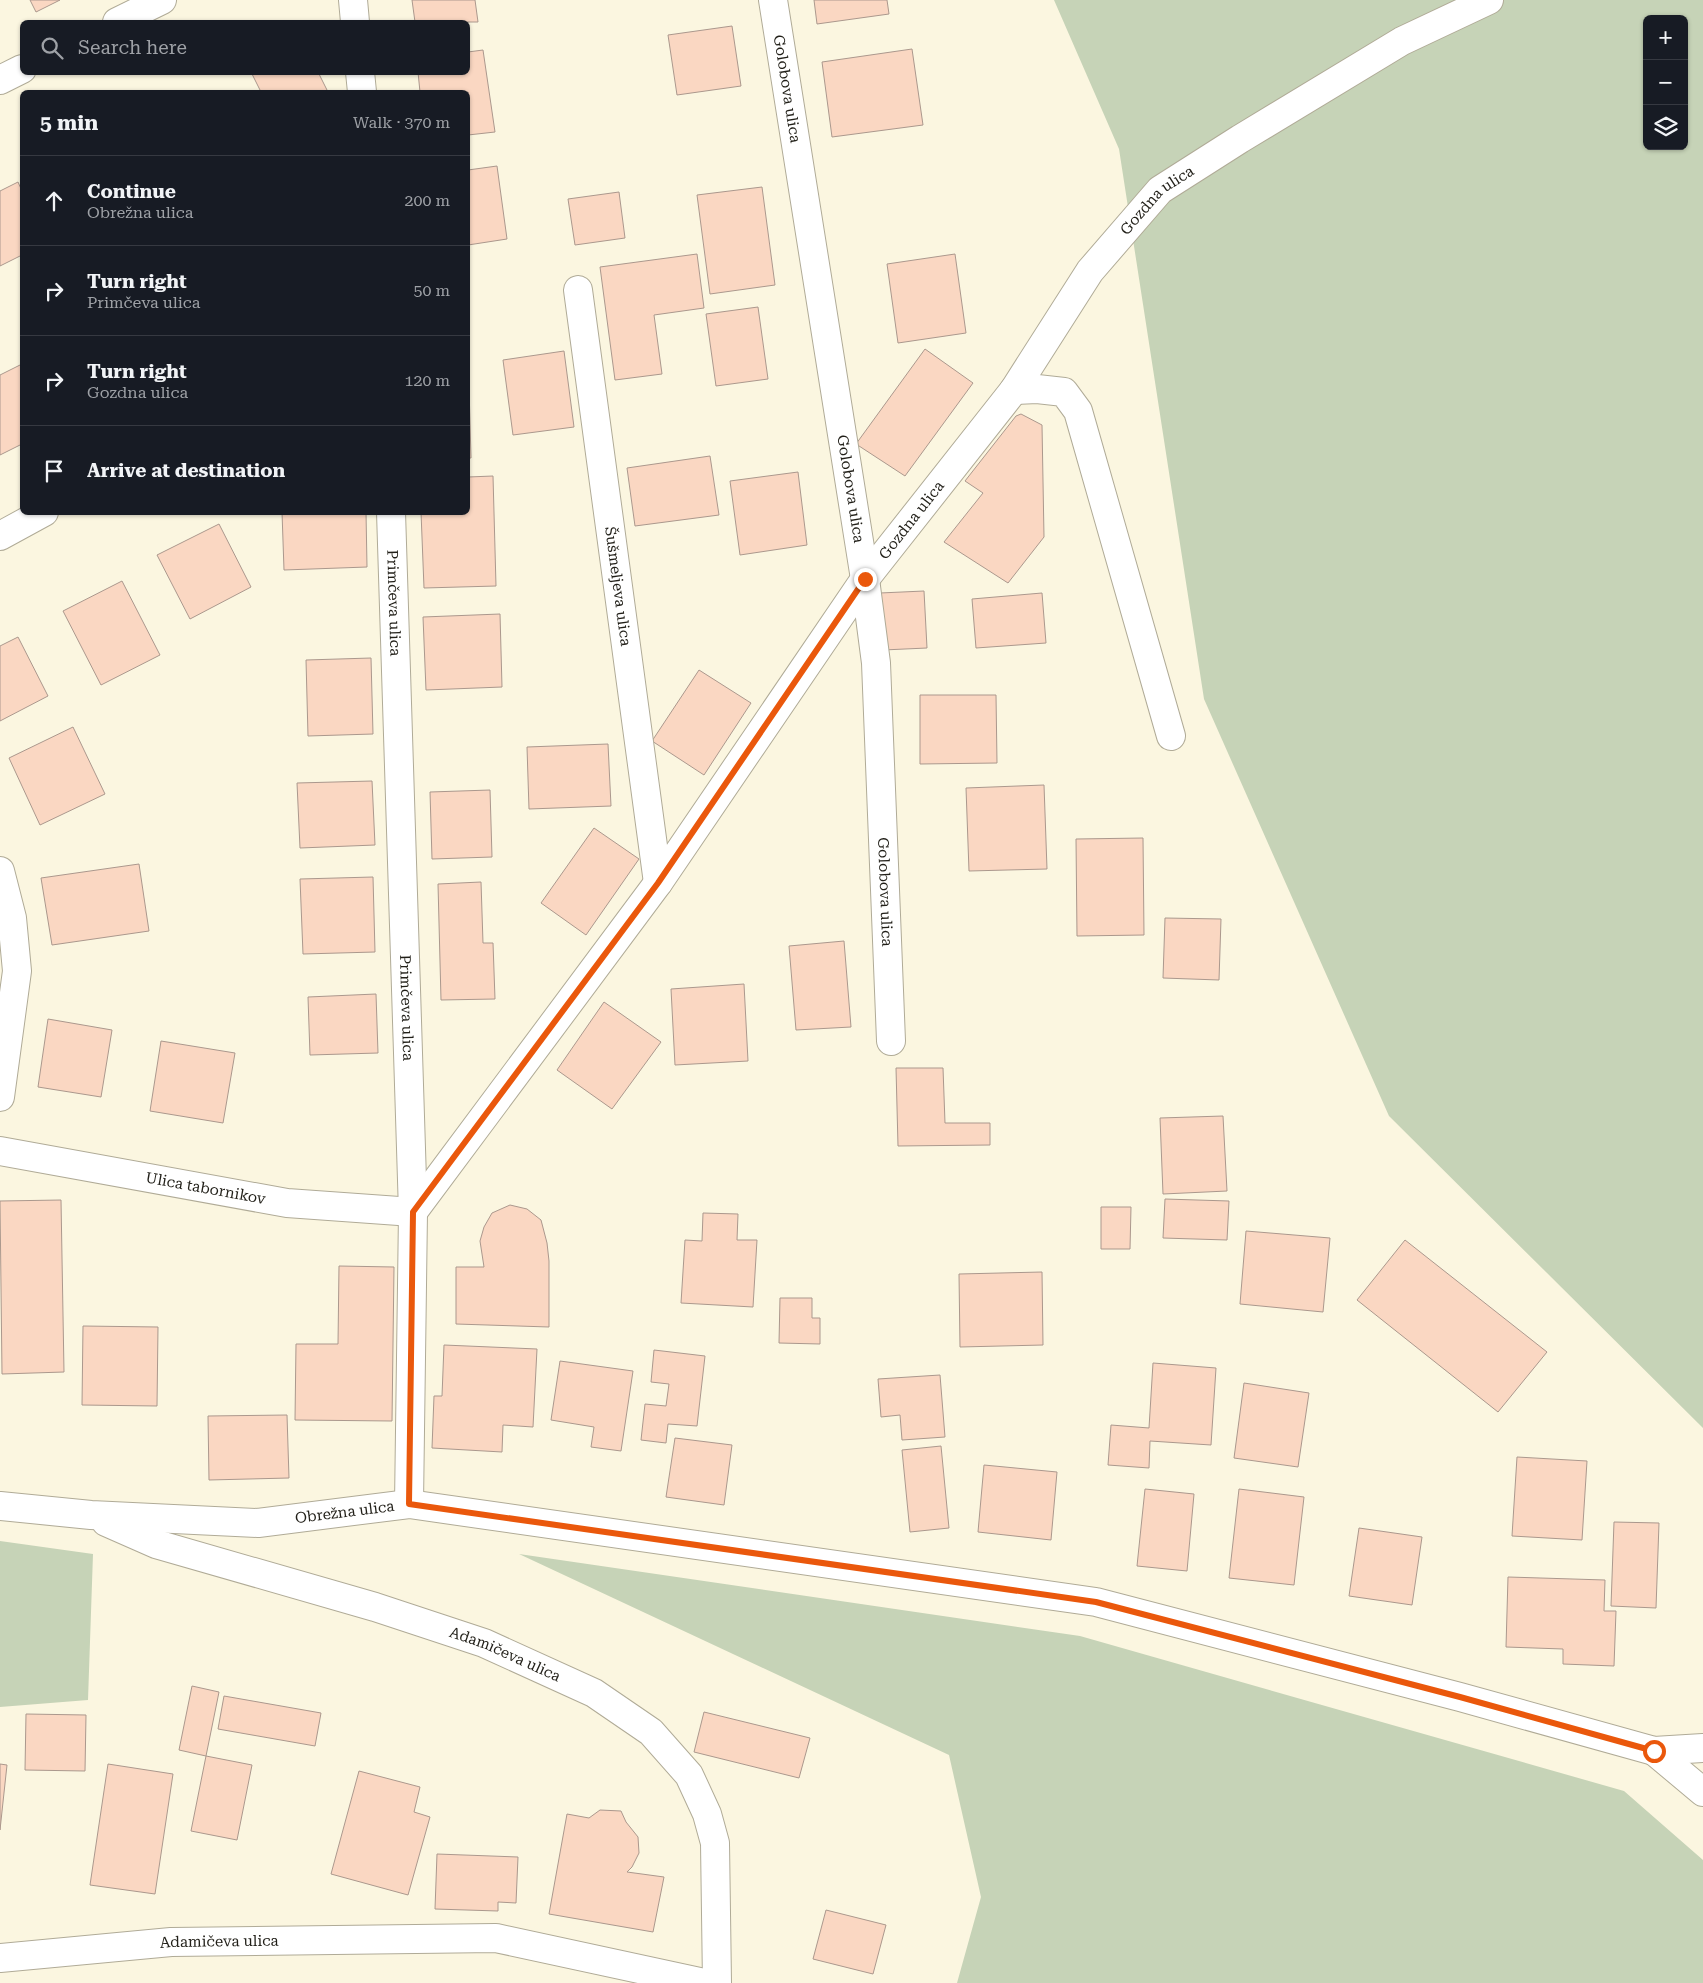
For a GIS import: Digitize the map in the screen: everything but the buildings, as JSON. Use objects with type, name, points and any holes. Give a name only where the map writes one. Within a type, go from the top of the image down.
[{"type":"street","points":[[121,20],[162,0]]},
{"type":"street","points":[[352,0],[355,20]]},
{"type":"street","name":"Golobova ulica","points":[[773,0],[865,579],[876,663],[891,1041]]},
{"type":"street","name":"Gozdna ulica","points":[[413,1212],[658,883],[865,579],[1014,390],[1090,271],[1160,190],[1402,41],[1489,0]]},
{"type":"street","points":[[0,80],[20,70]]},
{"type":"street","points":[[360,75],[362,90]]},
{"type":"street","name":"Šušmeljeva ulica","points":[[578,290],[658,883]]},
{"type":"street","points":[[1014,390],[1037,389],[1064,392],[1078,411],[1171,736]]},
{"type":"street","points":[[0,536],[38,515]]},
{"type":"street","name":"Primčeva ulica","points":[[391,515],[413,1212],[409,1504]]},
{"type":"street","points":[[0,871],[12,918],[17,971],[0,1097]]},
{"type":"street","name":"Ulica tabornikov","points":[[0,1151],[287,1203],[413,1212]]},
{"type":"street","name":"Obrežna ulica","points":[[0,1506],[91,1515],[258,1523],[409,1504],[1096,1602],[1460,1697],[1654,1751],[1703,1748]]},
{"type":"street","name":"Adamičeva ulica","points":[[91,1515],[156,1544],[375,1607],[484,1643],[594,1693],[651,1732],[689,1775],[707,1814],[716,1843],[717,1983]]},
{"type":"street","name":"Obrežna ulica","points":[[1654,1751],[1703,1792]]},
{"type":"street","name":"Adamičeva ulica","points":[[0,1958],[171,1942],[496,1938],[704,1983]]},
{"type":"green space","points":[[1054,0],[1703,0],[1703,1428],[1389,1116],[1204,699],[1119,149]]},
{"type":"green space","points":[[0,1541],[93,1554],[88,1700],[0,1707]]},
{"type":"green space","points":[[519,1554],[1080,1636],[1624,1791],[1703,1860],[1703,1983],[957,1983],[981,1897],[949,1755]]},
{"type":"route","points":[[865,579],[658,883],[413,1212],[409,1504],[1096,1602],[1460,1697],[1654,1751]]}]
